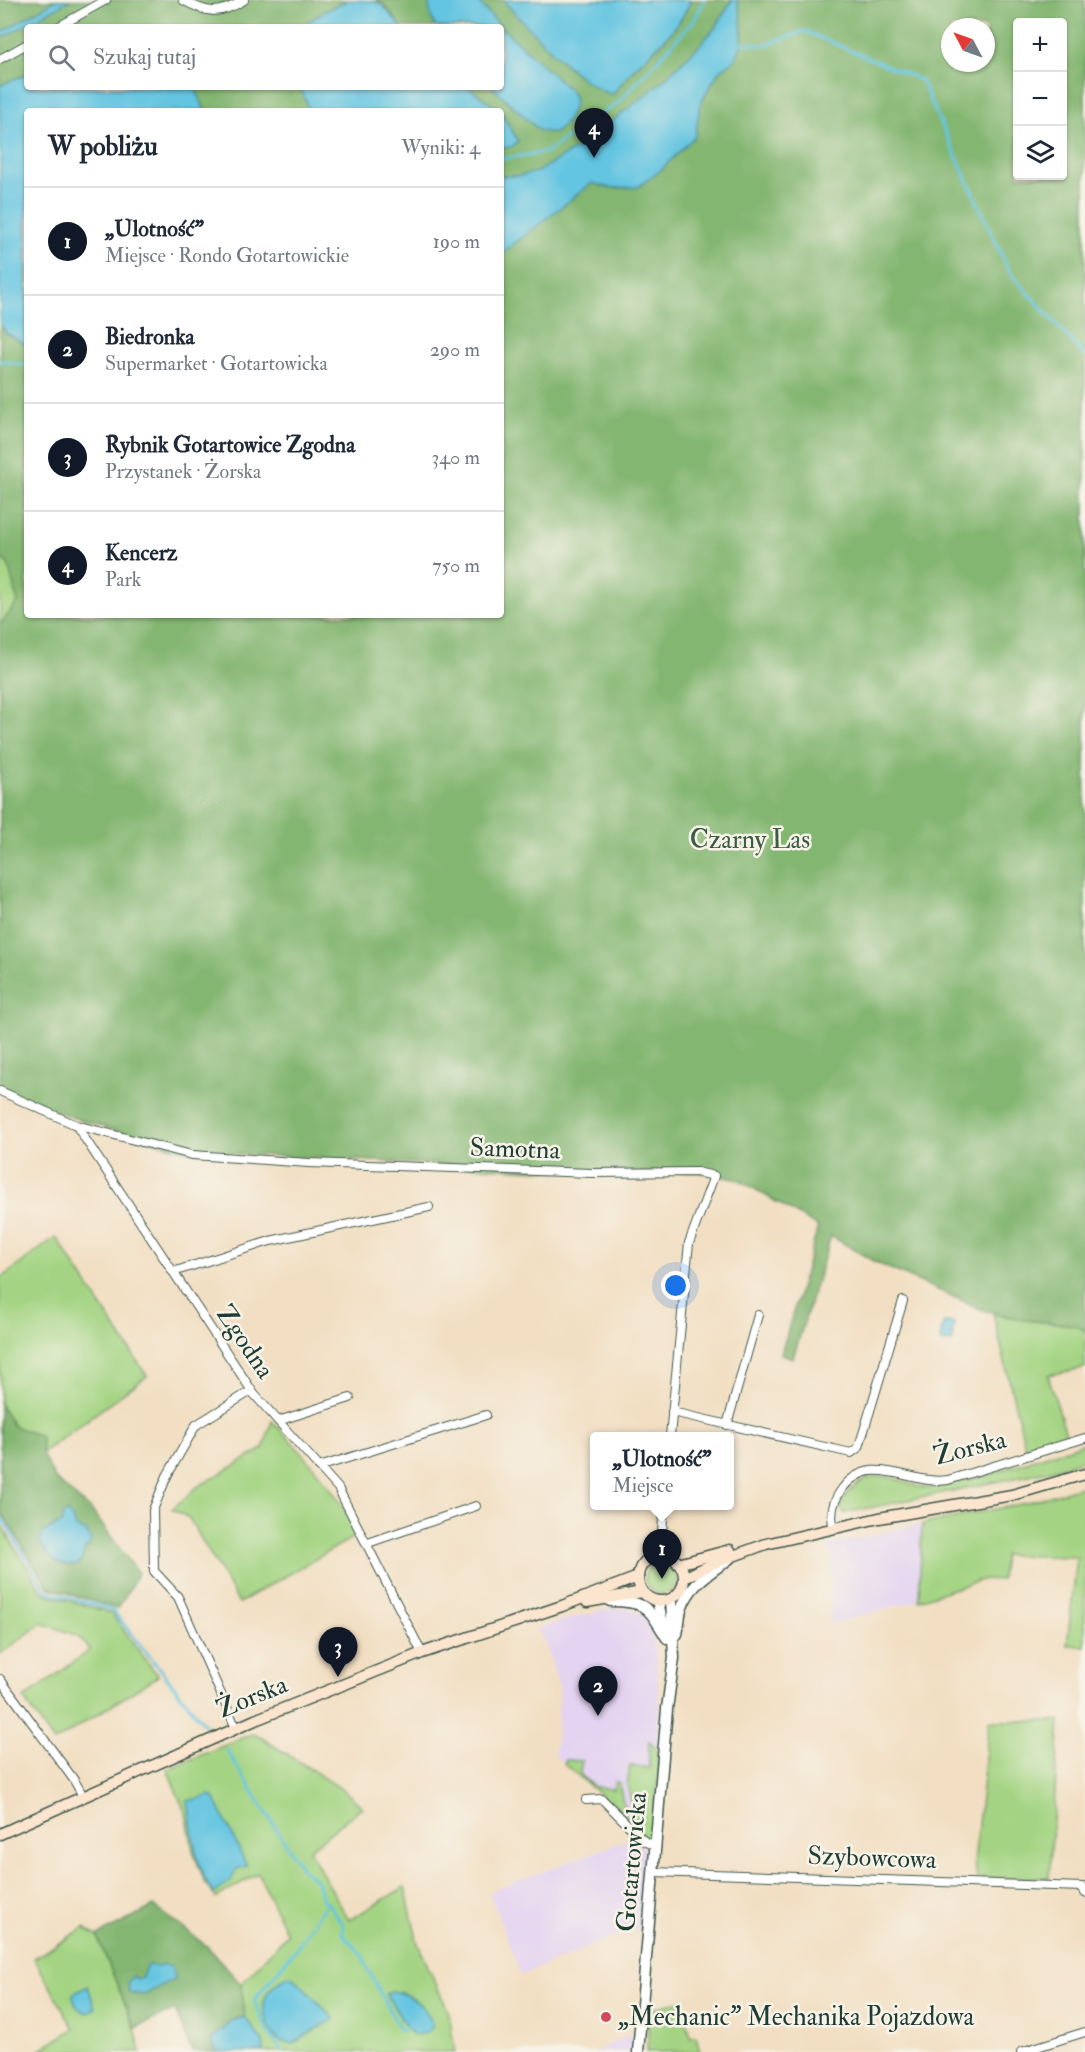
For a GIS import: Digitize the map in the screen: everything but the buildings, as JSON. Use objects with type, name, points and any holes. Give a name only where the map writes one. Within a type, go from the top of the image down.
[{"type":"main road","name":"Żorska","points":[[684,1578],[736,1554],[786,1540],[879,1518],[1012,1495],[1085,1474]]},
{"type":"main road","name":"Żorska","points":[[674,1560],[697,1560],[744,1545],[786,1540]]},
{"type":"main road","points":[[654,1557],[674,1560],[682,1570],[684,1578],[681,1590],[671,1599],[657,1601],[649,1598],[642,1592],[638,1577],[644,1563],[654,1557]]},
{"type":"main road","name":"Żorska","points":[[0,1834],[236,1728],[422,1653],[562,1606],[638,1577]]},
{"type":"main road","name":"Żorska","points":[[562,1606],[642,1592]]},
{"type":"street","points":[[63,24],[106,0]]},
{"type":"street","points":[[183,0],[199,10],[213,12],[230,8],[243,0]]},
{"type":"street","points":[[0,59],[24,46]]},
{"type":"street","points":[[0,1091],[76,1125]]},
{"type":"street","name":"Zgodna","points":[[76,1125],[251,1391],[338,1488],[422,1653]]},
{"type":"street","name":"Samotna","points":[[76,1125],[192,1155],[309,1163],[580,1173],[697,1172],[714,1176],[689,1243],[670,1432]]},
{"type":"street","points":[[173,1272],[270,1241],[429,1208]]},
{"type":"street","points":[[672,1412],[850,1453],[859,1447],[903,1302]]},
{"type":"street","points":[[727,1425],[758,1316]]},
{"type":"street","points":[[236,1728],[178,1597],[154,1571],[153,1510],[167,1476],[196,1425],[251,1391]]},
{"type":"street","points":[[278,1421],[350,1398]]},
{"type":"street","points":[[319,1467],[486,1415]]},
{"type":"street","name":"Żorska","points":[[834,1529],[832,1516],[836,1498],[845,1486],[863,1473],[885,1470],[930,1482],[948,1480],[1085,1438]]},
{"type":"street","points":[[368,1543],[476,1506]]},
{"type":"street","points":[[654,1557],[662,1532],[664,1510]]},
{"type":"street","points":[[662,1532],[674,1560]]},
{"type":"street","points":[[670,1642],[689,1593],[700,1580],[736,1554]]},
{"type":"street","name":"Gotartowicka","points":[[638,2052],[670,1675],[671,1599]]},
{"type":"street","points":[[596,1600],[637,1602],[651,1613],[670,1642]]},
{"type":"street","name":"Gotartowicka","points":[[657,1601],[670,1642]]},
{"type":"street","points":[[0,1679],[74,1780],[83,1796]]},
{"type":"street","points":[[586,1800],[602,1799],[644,1840],[655,1846]]},
{"type":"street","name":"Szybowcowa","points":[[653,1872],[1083,1887],[1085,1893]]},
{"type":"street","points":[[1021,2052],[1085,2032]]},
{"type":"shaded area","points":[[922,1524],[919,1600],[830,1624],[832,1553],[827,1545]]},
{"type":"shaded area","points":[[615,1608],[629,1608],[644,1615],[650,1624],[654,1638],[660,1709],[651,1836],[555,1756],[560,1690],[547,1648],[537,1629]]},
{"type":"shaded area","points":[[632,1838],[648,1852],[642,1929],[631,1930],[521,1975],[489,1892]]},
{"type":"shaded area","points":[[632,2034],[631,2052],[594,2052]]},
{"type":"green space","points":[[0,0],[349,0],[305,24],[24,24],[24,76],[0,86]]},
{"type":"green space","points":[[375,0],[434,0],[430,4],[434,24],[400,24],[384,4]]},
{"type":"green space","points":[[477,0],[503,0],[571,69],[601,90],[613,94],[631,72],[675,28],[691,0],[732,0],[716,27],[658,85],[579,147],[537,173],[518,176],[504,176],[504,148],[511,147],[518,141],[504,116],[504,108],[497,108],[472,90],[495,90],[540,131],[570,90],[512,38],[504,29],[504,24],[499,24]]},
{"type":"green space","name":"Czarny Las","points":[[737,0],[1085,0],[1085,1331],[1076,1325],[1024,1320],[983,1310],[875,1262],[831,1236],[793,1358],[781,1354],[818,1227],[740,1180],[697,1172],[592,1173],[186,1151],[74,1118],[0,1088],[0,625],[18,602],[8,564],[0,557],[0,323],[6,334],[24,343],[24,618],[504,618],[504,252],[592,183],[610,188],[638,187],[660,171],[695,136],[701,102],[718,73],[736,58],[742,43],[741,17]]},
{"type":"green space","points":[[196,90],[301,90],[309,108],[204,108]]},
{"type":"green space","points":[[0,557],[8,564],[18,602],[0,625]]},
{"type":"green space","points":[[56,1237],[147,1376],[42,1453],[41,1436],[13,1426],[0,1404],[0,1279]]},
{"type":"green space","points":[[993,1313],[1024,1320],[1076,1325],[1085,1331],[1085,1368],[1048,1375],[1067,1437],[1026,1450]]},
{"type":"green space","points":[[0,1404],[13,1426],[41,1436],[42,1453],[55,1479],[92,1511],[138,1573],[118,1609],[48,1587],[0,1510]]},
{"type":"green space","points":[[272,1421],[320,1474],[341,1503],[359,1534],[239,1603],[189,1518],[172,1509],[197,1487],[263,1449]]},
{"type":"green space","points":[[1085,1443],[1085,1459],[1048,1471],[845,1513],[839,1508],[848,1492],[869,1478],[886,1477],[919,1487],[933,1488],[980,1477]]},
{"type":"green space","points":[[1085,1486],[1085,1646],[1067,1645],[1077,1557],[1004,1555],[1001,1580],[984,1579],[919,1600],[922,1524],[1025,1503]]},
{"type":"green space","points":[[0,1523],[43,1593],[111,1613],[158,1676],[54,1742],[24,1699],[90,1650],[78,1636],[42,1623],[0,1654]]},
{"type":"green space","points":[[661,1562],[672,1567],[677,1578],[672,1589],[661,1594],[650,1589],[645,1578],[650,1567]]},
{"type":"green space","points":[[989,1721],[1060,1721],[1049,1878],[977,1878],[974,1863]]},
{"type":"green space","points":[[254,1733],[345,1791],[362,1807],[309,1850],[349,1920],[405,1887],[418,1944],[449,2013],[455,2052],[264,2052],[263,2042],[245,2017],[241,1984],[287,1934],[258,1873],[216,1898],[205,1883],[193,1851],[187,1817],[167,1769]]},
{"type":"green space","points":[[649,1741],[657,1749],[659,1774],[651,1836],[648,1839],[637,1829],[627,1784],[630,1766],[649,1768]]},
{"type":"green space","points":[[566,1760],[582,1761],[580,1771],[582,1777],[596,1787],[613,1789],[615,1782],[619,1783],[627,1820],[616,1806],[564,1763]]},
{"type":"green space","points":[[154,1906],[208,1947],[241,1984],[245,2017],[234,2020],[211,2040],[217,2052],[192,2052],[175,2010],[135,2028],[97,1936]]},
{"type":"green space","points":[[84,1928],[97,1936],[135,2028],[141,2052],[37,2052],[74,2029],[34,1958]]},
{"type":"green space","points":[[681,2001],[690,2037],[696,2036],[700,2052],[647,2052],[649,2012]]},
{"type":"water","points":[[56,0],[70,0],[0,39],[0,33]]},
{"type":"water","points":[[349,0],[376,2],[385,7],[399,24],[305,24]]},
{"type":"water","points":[[434,0],[477,0],[498,24],[434,24],[429,4]]},
{"type":"water","points":[[503,0],[691,0],[675,28],[631,72],[613,94],[601,90],[571,69]]},
{"type":"water","points":[[732,0],[737,0],[741,17],[742,43],[736,58],[718,73],[701,102],[695,136],[660,171],[638,187],[610,188],[592,183],[504,252],[504,176],[537,172],[579,147],[658,85],[716,27]]},
{"type":"water","points":[[504,30],[570,90],[575,98],[569,118],[563,126],[555,133],[540,131],[495,90],[504,90]]},
{"type":"water","points":[[24,76],[24,90],[196,90],[204,108],[24,108],[24,343],[6,333],[0,323],[0,86]]},
{"type":"water","points":[[301,90],[472,90],[496,108],[309,108]]},
{"type":"water","points":[[504,117],[518,141],[512,147],[504,148]]},
{"type":"water","points":[[944,1322],[954,1323],[952,1343],[941,1342]]},
{"type":"water","points":[[67,1512],[75,1527],[85,1531],[91,1539],[80,1564],[67,1565],[56,1562],[40,1541],[43,1532],[62,1523],[62,1516]]},
{"type":"water","points":[[211,1795],[247,1866],[237,1869],[231,1880],[214,1894],[198,1862],[188,1801]]},
{"type":"water","points":[[162,1964],[172,1967],[174,1979],[144,1995],[129,1993],[128,1982],[132,1977],[138,1980],[142,1978],[146,1966],[159,1967]]},
{"type":"water","points":[[290,1976],[297,1980],[334,2019],[292,2044],[276,2037],[265,2017],[264,2007],[265,1997],[270,1989]]},
{"type":"water","points":[[88,1986],[95,2009],[88,2013],[77,2006],[73,1994]]},
{"type":"water","points":[[391,1991],[411,1998],[427,2013],[433,2026],[426,2033],[414,2035],[407,2028],[386,1994]]},
{"type":"water","points":[[245,2017],[263,2042],[264,2052],[217,2052],[211,2040],[234,2020]]},
{"type":"waterway","points":[[504,159],[546,152],[618,103],[695,19],[704,0]]},
{"type":"waterway","points":[[742,43],[765,45],[805,31],[921,80],[1010,273],[1085,356]]},
{"type":"waterway","points":[[0,361],[24,365]]},
{"type":"waterway","points":[[0,1515],[46,1591],[112,1610],[205,1725]]},
{"type":"waterway","points":[[226,1749],[302,1869],[317,1881],[322,1899],[343,1925],[343,1934],[364,1958],[366,1966],[401,2031],[407,2028]]},
{"type":"waterway","points":[[283,2052],[267,2031],[254,2000],[299,1945],[327,1903]]},
{"type":"place","name":"Kencerz","points":[[594,158]]},
{"type":"place","name":"„Ulotność”","points":[[662,1579]]},
{"type":"place","name":"Rybnik Gotartowice Zgodna","points":[[338,1677]]},
{"type":"place","name":"Biedronka","points":[[598,1716]]},
{"type":"place","name":"„Mechanic” Mechanika Pojazdowa","points":[[606,2017]]}]
